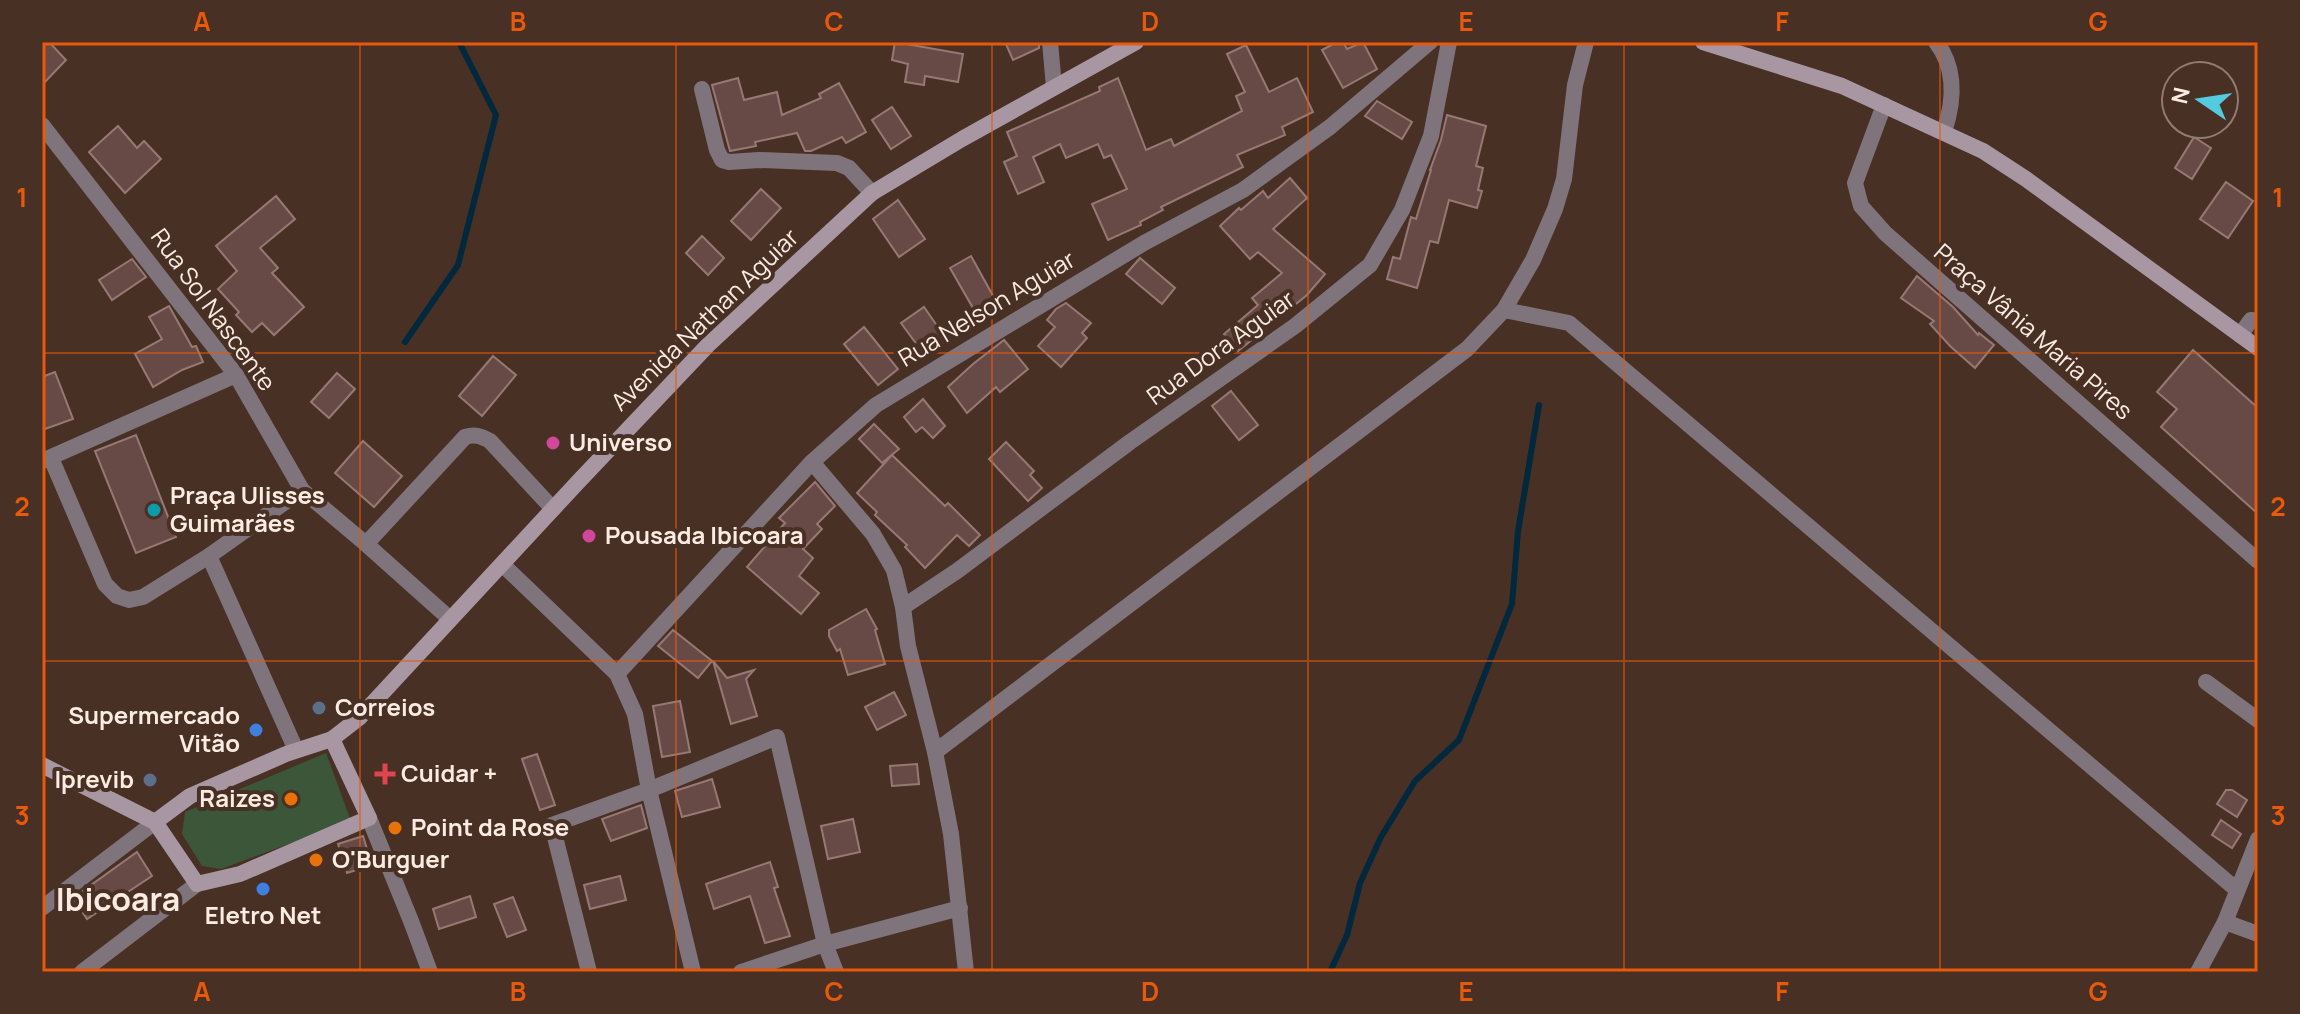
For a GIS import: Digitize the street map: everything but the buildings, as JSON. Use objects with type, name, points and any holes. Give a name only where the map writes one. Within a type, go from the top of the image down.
[{"type":"main road","name":"Avenida Nathan Aguiar","points":[[332,739],[359,718],[708,345],[872,193],[1136,42]]},
{"type":"main road","points":[[1703,42],[1842,86],[1983,151],[2258,348]]},
{"type":"main road","points":[[42,765],[155,822],[197,884],[240,874],[369,818],[332,739],[296,750],[190,796],[155,822]]},
{"type":"street","points":[[1050,42],[1054,87]]},
{"type":"street","name":"Rua Nelson Aguiar","points":[[617,674],[812,462],[876,405],[1144,243],[1243,190],[1330,127],[1430,42]]},
{"type":"street","name":"Rua Dora Aguiar","points":[[903,607],[1295,326],[1370,265],[1402,210],[1431,136],[1449,42]]},
{"type":"street","points":[[935,752],[1467,349],[1504,310],[1533,260],[1555,209],[1564,179],[1575,85],[1586,42]]},
{"type":"street","points":[[1936,42],[1951,70],[1952,109],[1944,132]]},
{"type":"street","points":[[702,89],[722,160],[844,164],[872,193]]},
{"type":"street","name":"Praça Vânia Maria Pires","points":[[1884,105],[1855,183],[1861,206],[1885,233],[2258,561]]},
{"type":"street","name":"Rua Sol Nascente","points":[[42,125],[236,375],[302,490],[450,619]]},
{"type":"street","points":[[1504,310],[1569,323],[2237,890]]},
{"type":"street","points":[[2240,335],[2251,320],[2258,321]]},
{"type":"street","points":[[236,375],[46,459],[105,584],[117,596],[129,600],[143,597],[209,556],[302,490]]},
{"type":"street","points":[[366,544],[470,435],[490,441],[553,509]]},
{"type":"street","points":[[812,462],[873,534],[894,570],[951,834],[966,972]]},
{"type":"street","points":[[209,556],[296,750]]},
{"type":"street","points":[[503,565],[617,674],[635,714],[649,790],[693,972]]},
{"type":"street","points":[[2206,682],[2258,720]]},
{"type":"street","points":[[589,972],[552,825],[649,790],[777,737],[825,944],[836,972]]},
{"type":"street","points":[[369,818],[430,972]]},
{"type":"street","points":[[42,908],[155,822]]},
{"type":"street","points":[[2198,972],[2225,922],[2258,839]]},
{"type":"street","points":[[82,972],[197,884]]},
{"type":"street","points":[[741,972],[825,944],[960,908]]},
{"type":"street","points":[[2225,922],[2258,934]]},
{"type":"green space","points":[[326,753],[351,821],[221,869],[202,866],[182,834],[185,812]]},
{"type":"waterway","points":[[405,342],[458,265],[496,115],[459,42]]},
{"type":"waterway","points":[[1330,972],[1347,935],[1360,883],[1381,837],[1415,781],[1459,740],[1512,604],[1518,531],[1539,405]]},
{"type":"place","name":"Universo","points":[[553,443]]},
{"type":"place","name":"Praça Ulisses Guimarães","points":[[154,510]]},
{"type":"place","name":"Pousada Ibicoara","points":[[589,536]]},
{"type":"place","name":"Correios","points":[[319,708]]},
{"type":"place","name":"Supermercado Vitão","points":[[256,730]]},
{"type":"place","name":"Cuidar +","points":[[385,774]]},
{"type":"place","name":"Iprevib","points":[[150,780]]},
{"type":"place","name":"Raizes","points":[[291,799]]},
{"type":"place","name":"Point da Rose","points":[[395,828]]},
{"type":"place","name":"O'Burguer","points":[[316,860]]},
{"type":"place","name":"Eletro Net","points":[[263,889]]},
{"type":"district","name":"Ibicoara","points":[[118,900]]}]
